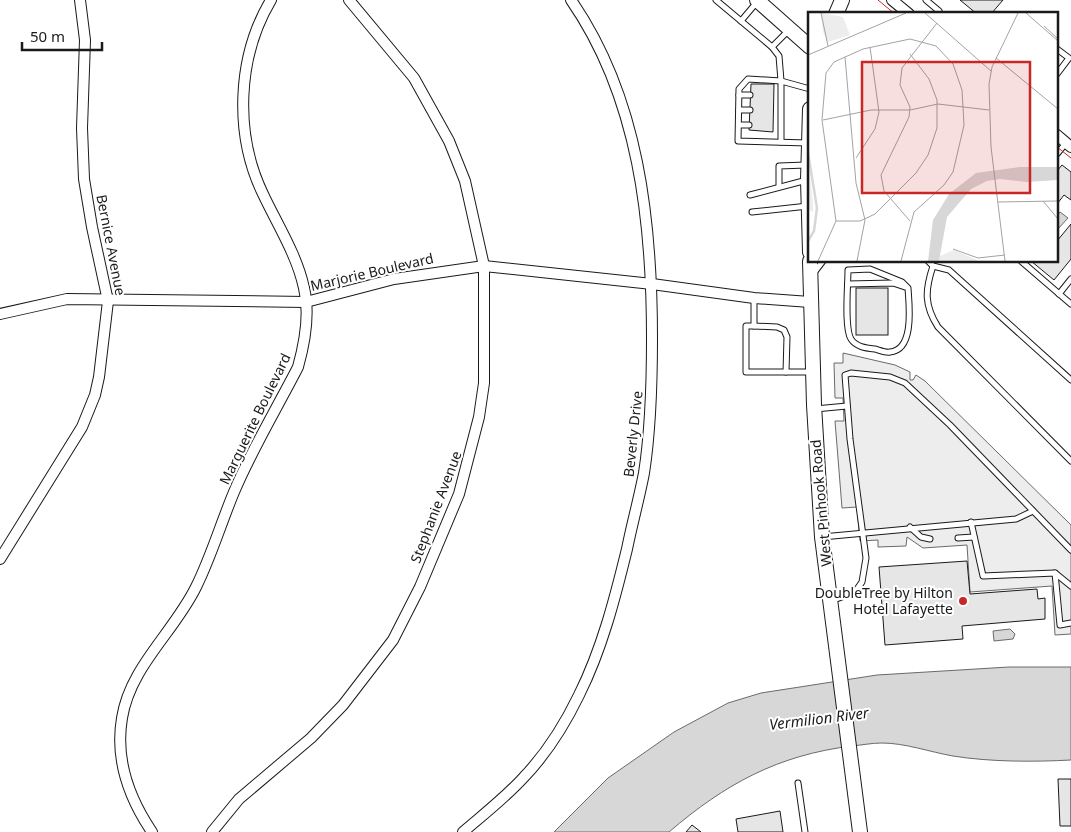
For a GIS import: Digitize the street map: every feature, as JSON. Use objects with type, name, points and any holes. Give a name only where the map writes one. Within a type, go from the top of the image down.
[{"type":"main road","points":[[758,0],[808,45]]},
{"type":"main road","points":[[837,12],[842,0]]},
{"type":"main road","points":[[808,143],[808,165]]},
{"type":"main road","name":"West Pinhook Road","points":[[810,262],[814,409],[822,537],[860,832]]},
{"type":"street","name":"Bernice Avenue","points":[[0,559],[82,427],[99,377],[108,301],[84,179],[82,128],[86,40],[80,0]]},
{"type":"street","name":"Marguerite Boulevard","points":[[152,832],[134,802],[121,760],[120,736],[126,701],[140,671],[197,586],[234,491],[298,367],[306,331],[304,287],[294,259],[256,179],[244,128],[243,102],[250,49],[261,19],[271,0]]},
{"type":"street","name":"Stephanie Avenue","points":[[212,832],[239,799],[311,738],[343,705],[393,640],[420,588],[459,494],[479,417],[484,383],[484,266],[467,190],[449,141],[414,78],[349,0]]},
{"type":"street","name":"Beverly Drive","points":[[463,832],[524,778],[550,744],[579,694],[593,661],[617,592],[644,474],[652,401],[652,284],[647,221],[621,101],[603,56],[571,0]]},
{"type":"street","points":[[892,0],[907,12]]},
{"type":"street","points":[[1058,136],[1068,145]]},
{"type":"street","name":"Marjorie Boulevard","points":[[0,314],[56,300],[306,302],[394,279],[484,266],[652,284],[754,298],[810,302]]},
{"type":"lane","points":[[716,0],[772,47],[779,56],[781,142]]},
{"type":"lane","points":[[741,20],[758,0]]},
{"type":"lane","points":[[926,0],[938,12]]},
{"type":"lane","points":[[772,47],[790,29]]},
{"type":"lane","points":[[1058,50],[1069,58],[1058,73]]},
{"type":"lane","points":[[808,88],[781,81],[748,79],[739,89],[738,141],[808,143]]},
{"type":"lane","points":[[739,95],[750,96]]},
{"type":"lane","points":[[774,96],[781,97]]},
{"type":"lane","points":[[739,110],[750,110]]},
{"type":"lane","points":[[774,112],[781,112]]},
{"type":"lane","points":[[739,125],[749,125]]},
{"type":"lane","points":[[774,126],[781,126]]},
{"type":"lane","points":[[1058,153],[1068,145]]},
{"type":"lane","points":[[779,186],[779,166],[808,165]]},
{"type":"lane","points":[[750,195],[779,186],[808,193]]},
{"type":"lane","points":[[752,212],[808,193]]},
{"type":"lane","points":[[810,276],[822,262]]},
{"type":"lane","points":[[870,268],[873,262]]},
{"type":"lane","points":[[929,262],[933,266],[949,270],[1071,380]]},
{"type":"lane","points":[[1022,262],[1071,304]]},
{"type":"lane","points":[[933,266],[928,282],[927,297],[929,312],[938,327],[1071,461]]},
{"type":"lane","points":[[870,268],[902,282],[908,288],[910,325],[907,337],[898,349],[890,353],[859,346],[850,339],[848,327],[848,284],[848,270],[870,268]]},
{"type":"lane","points":[[1059,294],[1071,280]]},
{"type":"lane","points":[[848,284],[894,283],[908,288]]},
{"type":"lane","points":[[754,298],[754,326]]},
{"type":"lane","points":[[786,372],[787,337],[784,330],[777,327],[746,326],[746,372],[786,372],[813,372]]},
{"type":"lane","points":[[830,601],[855,592],[862,582],[866,558],[864,533],[853,469],[847,406],[845,376],[851,373],[890,377],[905,382],[950,425],[1071,550]]},
{"type":"lane","points":[[814,409],[847,406]]},
{"type":"lane","points":[[822,537],[910,527],[1016,519],[1033,511]]},
{"type":"lane","points":[[971,522],[983,576],[1055,573],[1071,586]]},
{"type":"lane","points":[[910,527],[922,537],[930,539]]},
{"type":"lane","points":[[958,538],[974,537]]},
{"type":"lane","points":[[1055,573],[1060,625],[1071,623]]},
{"type":"lane","points":[[798,783],[806,832]]},
{"type":"shaded area","points":[[843,353],[895,365],[910,372],[910,380],[913,380],[916,375],[925,381],[1071,525],[1071,634],[1055,635],[1052,586],[970,592],[967,545],[923,548],[907,537],[906,546],[878,547],[878,540],[860,541],[857,507],[842,508],[835,421],[844,421],[843,398],[835,398],[834,363],[843,363]]},
{"type":"water","points":[[1060,212],[1068,218],[1058,229],[1058,215]]},
{"type":"water","points":[[1010,629],[1015,634],[1013,639],[994,641],[993,631]]},
{"type":"water","name":"Vermilion River","points":[[1009,667],[1071,667],[1071,760],[1027,761],[967,758],[891,743],[852,746],[800,756],[754,774],[711,800],[669,832],[554,832],[608,778],[674,732],[728,703],[761,693],[877,675]]},
{"type":"building","points":[[960,0],[1003,0],[993,12],[975,12]]},
{"type":"building","points":[[751,84],[774,84],[773,132],[749,130]]},
{"type":"building","points":[[1062,165],[1071,172],[1071,200],[1064,195],[1058,203],[1058,170]]},
{"type":"building","points":[[1071,224],[1071,259],[1054,280],[1032,262],[1058,262],[1058,240]]},
{"type":"building","points":[[856,288],[888,288],[888,335],[856,335]]},
{"type":"building","name":"DoubleTree by Hilton Hotel Lafayette","points":[[967,561],[970,594],[1037,589],[1038,599],[1045,598],[1045,619],[962,626],[963,639],[885,645],[879,567]]},
{"type":"building","points":[[1058,779],[1071,779],[1071,826],[1060,826]]},
{"type":"building","points":[[780,811],[783,832],[738,832],[736,819]]},
{"type":"building","points":[[692,825],[701,832],[686,832]]},
{"type":"power","points":[[878,0],[893,12]]},
{"type":"power","points":[[1058,148],[1071,158]]},
{"type":"place","name":"DoubleTree by Hilton Hotel Lafayette","points":[[963,601]]}]
